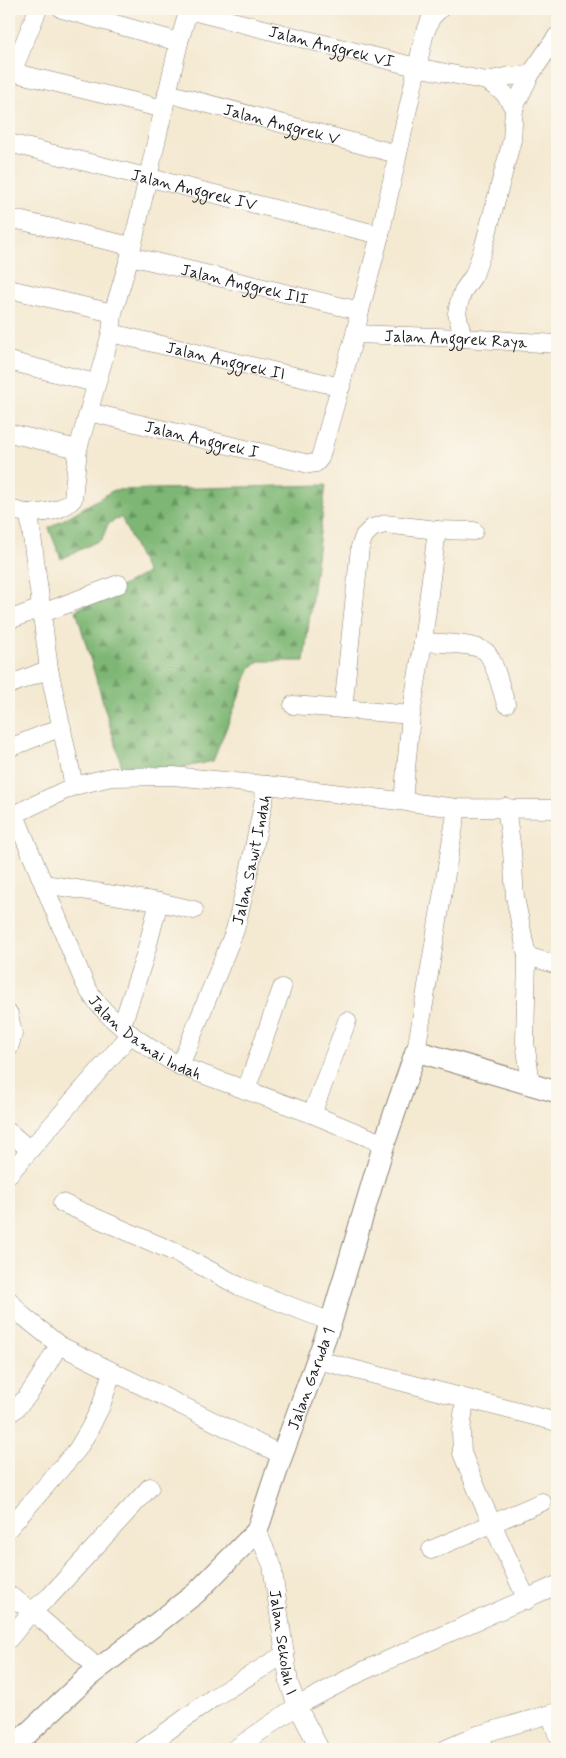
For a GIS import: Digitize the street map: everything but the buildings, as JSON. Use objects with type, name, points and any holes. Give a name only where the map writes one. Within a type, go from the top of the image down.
[{"type":"street","points":[[11,69],[38,9]]},
{"type":"street","points":[[62,9],[179,42]]},
{"type":"street","points":[[30,522],[71,502],[73,498],[78,449],[131,251],[188,9]]},
{"type":"street","name":"Jalan Anggrek VI","points":[[188,9],[416,67],[487,81]]},
{"type":"street","points":[[341,387],[380,235],[424,36],[431,18],[440,9]]},
{"type":"street","points":[[462,338],[457,313],[459,303],[463,291],[474,274],[492,218],[512,140],[514,108],[530,74],[557,36]]},
{"type":"street","name":"Jalan Anggrek V","points":[[11,69],[20,74],[165,101],[397,154]]},
{"type":"street","points":[[487,81],[530,74]]},
{"type":"street","points":[[487,81],[504,93],[514,108]]},
{"type":"street","name":"Jalan Anggrek IV","points":[[9,142],[380,235]]},
{"type":"street","name":"Jalan Anggrek III","points":[[9,218],[360,311]]},
{"type":"street","points":[[9,289],[113,313]]},
{"type":"street","name":"Jalan Anggrek II","points":[[110,334],[341,387]]},
{"type":"street","name":"Jalan Anggrek Raya","points":[[356,334],[557,344]]},
{"type":"street","points":[[9,361],[95,383]]},
{"type":"street","name":"Jalan Anggrek I","points":[[89,412],[310,464],[316,463],[320,458],[341,387]]},
{"type":"street","points":[[9,433],[78,449]]},
{"type":"street","points":[[9,509],[30,522]]},
{"type":"street","points":[[30,522],[49,669],[74,786]]},
{"type":"street","points":[[343,709],[360,547],[364,536],[372,528],[385,524],[437,530],[474,531]]},
{"type":"street","points":[[403,801],[411,715],[423,642],[437,530]]},
{"type":"street","points":[[9,620],[119,584]]},
{"type":"street","points":[[423,642],[474,647],[486,651],[492,662],[506,704]]},
{"type":"street","points":[[9,684],[49,669]]},
{"type":"street","points":[[293,705],[411,715]]},
{"type":"street","points":[[9,748],[62,727]]},
{"type":"street","points":[[12,816],[74,786],[111,777],[173,776],[267,785]]},
{"type":"street","name":"Jalan Sawit Indah","points":[[180,1066],[235,930],[267,785],[457,808],[557,808]]},
{"type":"street","points":[[457,808],[416,1051],[557,1092]]},
{"type":"street","points":[[506,808],[512,851],[515,897],[527,956],[525,1042],[531,1084]]},
{"type":"street","name":"Jalan Damai Indah","points":[[12,816],[44,884],[88,992],[107,1014],[126,1030],[180,1066],[312,1114],[384,1144]]},
{"type":"street","points":[[44,884],[159,902],[194,910]]},
{"type":"street","points":[[9,1174],[126,1030],[159,902]]},
{"type":"street","points":[[527,956],[557,965]]},
{"type":"street","points":[[246,1090],[282,988]]},
{"type":"street","points":[[9,1014],[13,1034],[9,1048]]},
{"type":"street","points":[[312,1114],[346,1021]]},
{"type":"street","name":"Jalan Garuda 1","points":[[11,1749],[88,1677],[196,1593],[257,1531],[282,1455],[331,1322],[384,1144],[416,1051]]},
{"type":"street","points":[[9,1132],[30,1150]]},
{"type":"street","points":[[62,1203],[179,1254],[239,1286],[331,1322]]},
{"type":"street","points":[[9,1300],[23,1316],[59,1345],[282,1455]]},
{"type":"street","points":[[9,1414],[16,1409],[30,1390],[59,1345]]},
{"type":"street","points":[[318,1360],[557,1422]]},
{"type":"street","points":[[9,1528],[76,1450],[101,1406],[112,1372]]},
{"type":"street","points":[[465,1399],[460,1431],[462,1453],[527,1600]]},
{"type":"street","points":[[9,1639],[32,1611],[50,1596],[150,1487]]},
{"type":"street","points":[[431,1550],[542,1502]]},
{"type":"street","name":"Jalan Sekolah I","points":[[257,1531],[272,1565],[289,1683],[297,1706],[320,1749]]},
{"type":"street","points":[[235,1749],[297,1706],[363,1671],[527,1600],[557,1585]]},
{"type":"street","points":[[9,1595],[32,1611],[99,1669]]},
{"type":"street","points":[[143,1749],[213,1698],[285,1654]]},
{"type":"street","points":[[446,1749],[482,1742],[554,1713],[557,1734]]},
{"type":"green space","points":[[326,485],[304,661],[261,661],[251,667],[213,761],[181,768],[128,772],[122,767],[76,610],[147,573],[121,517],[108,524],[102,539],[61,559],[49,528],[114,490]]}]
